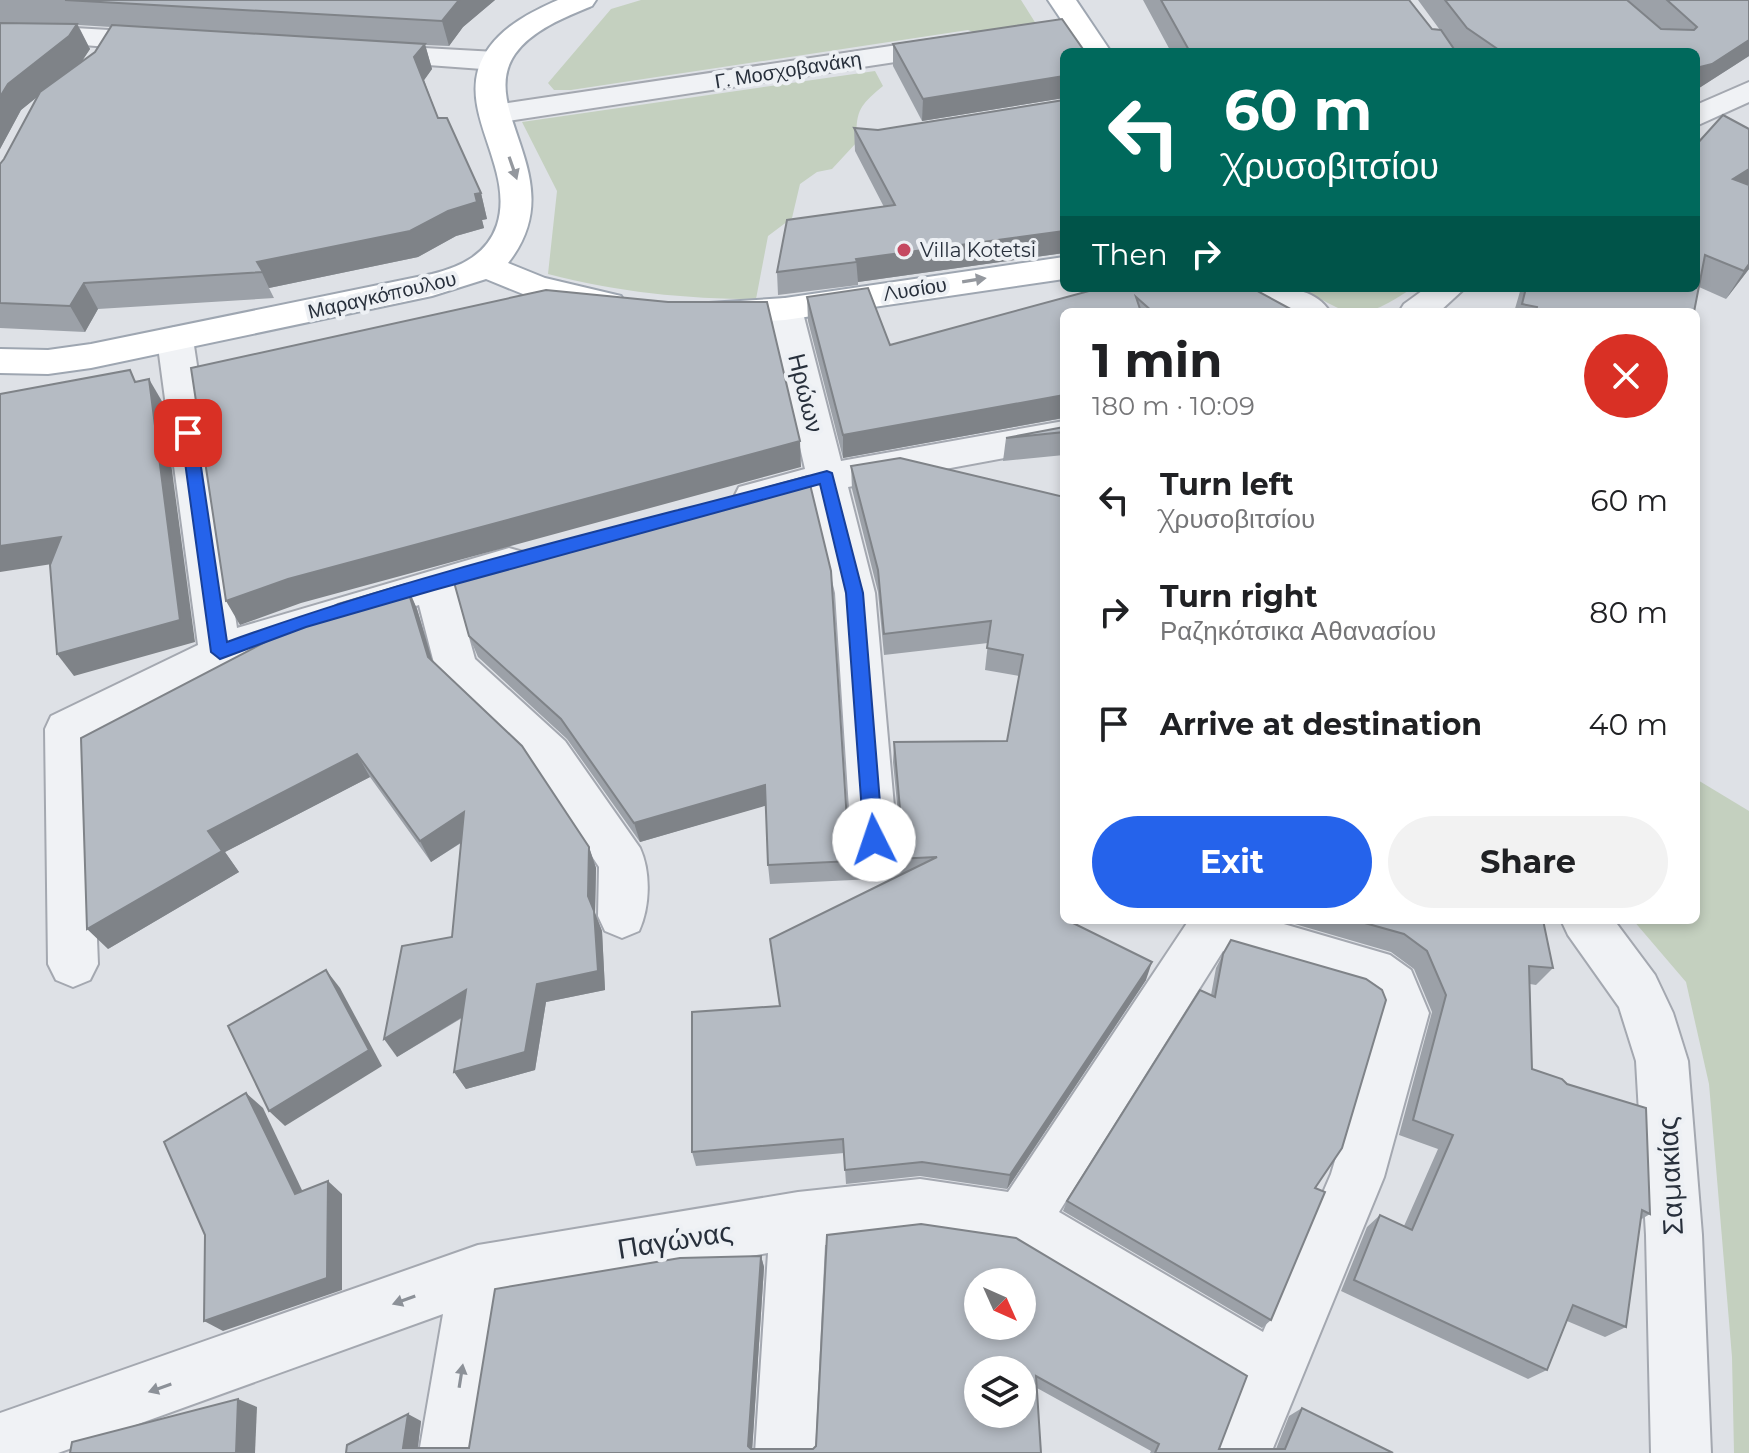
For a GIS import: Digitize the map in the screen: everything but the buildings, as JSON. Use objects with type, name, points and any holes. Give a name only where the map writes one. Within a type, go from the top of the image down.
[{"type":"main road","points":[[496,61],[527,28],[582,0]]},
{"type":"main road","points":[[1062,0],[1094,48]]},
{"type":"main road","name":"Μαραγκόπουλου","points":[[3,364],[91,356],[175,339],[432,285],[466,276],[485,266],[502,251],[519,210],[518,183],[495,114],[491,82],[496,61]]},
{"type":"main road","name":"Λυσίου","points":[[485,266],[535,286],[659,312],[734,314],[1060,269]]},
{"type":"street","points":[[1051,31],[1080,27]]},
{"type":"street","points":[[0,36],[57,35],[189,44]]},
{"type":"street","points":[[95,69],[113,39]]},
{"type":"street","name":"Γ. Μοσχοβανάκη","points":[[495,114],[977,42]]},
{"type":"street","points":[[343,52],[496,61]]},
{"type":"street","points":[[1700,114],[1727,92]]},
{"type":"street","points":[[1277,292],[1306,308]]},
{"type":"street","points":[[1421,308],[1443,292]]},
{"type":"street","name":"Ηρώων","points":[[785,309],[855,593],[874,840]]},
{"type":"street","points":[[175,339],[220,652]]},
{"type":"street","points":[[721,505],[827,477],[1060,435]]},
{"type":"street","points":[[73,964],[67,729],[220,652],[302,622],[539,555]]},
{"type":"street","points":[[434,584],[456,667],[549,754],[623,863],[622,916]]},
{"type":"street","points":[[1211,924],[1021,1221],[1274,1371]]},
{"type":"street","points":[[1215,924],[1372,971],[1393,986],[1404,1013],[1357,1177],[1241,1453]]},
{"type":"street","name":"Σαμακίας","points":[[1588,924],[1637,991],[1651,1023],[1662,1061],[1674,1235],[1681,1453]]},
{"type":"street","name":"Παγώνας","points":[[0,1443],[478,1273],[798,1220],[920,1206],[1021,1221]]},
{"type":"street","points":[[785,1453],[798,1220]]},
{"type":"street","points":[[449,1453],[478,1273]]},
{"type":"green space","points":[[641,0],[1021,0],[1038,27],[980,35],[968,30],[571,90],[554,90],[548,83],[611,9]]},
{"type":"green space","points":[[875,71],[883,86],[869,98],[858,116],[857,142],[832,169],[817,172],[800,184],[792,218],[768,236],[756,299],[651,293],[548,274],[557,191],[522,122]]},
{"type":"green space","points":[[1309,292],[1406,292],[1377,308],[1335,306]]},
{"type":"green space","points":[[1700,781],[1749,811],[1749,1453],[1734,1453],[1732,1357],[1709,1084],[1686,982],[1636,924],[1700,924]]},
{"type":"place","name":"Villa Kotetsi","points":[[904,250]]},
{"type":"route","points":[[188,433],[220,652],[302,622],[827,477],[855,593],[874,840]]}]
